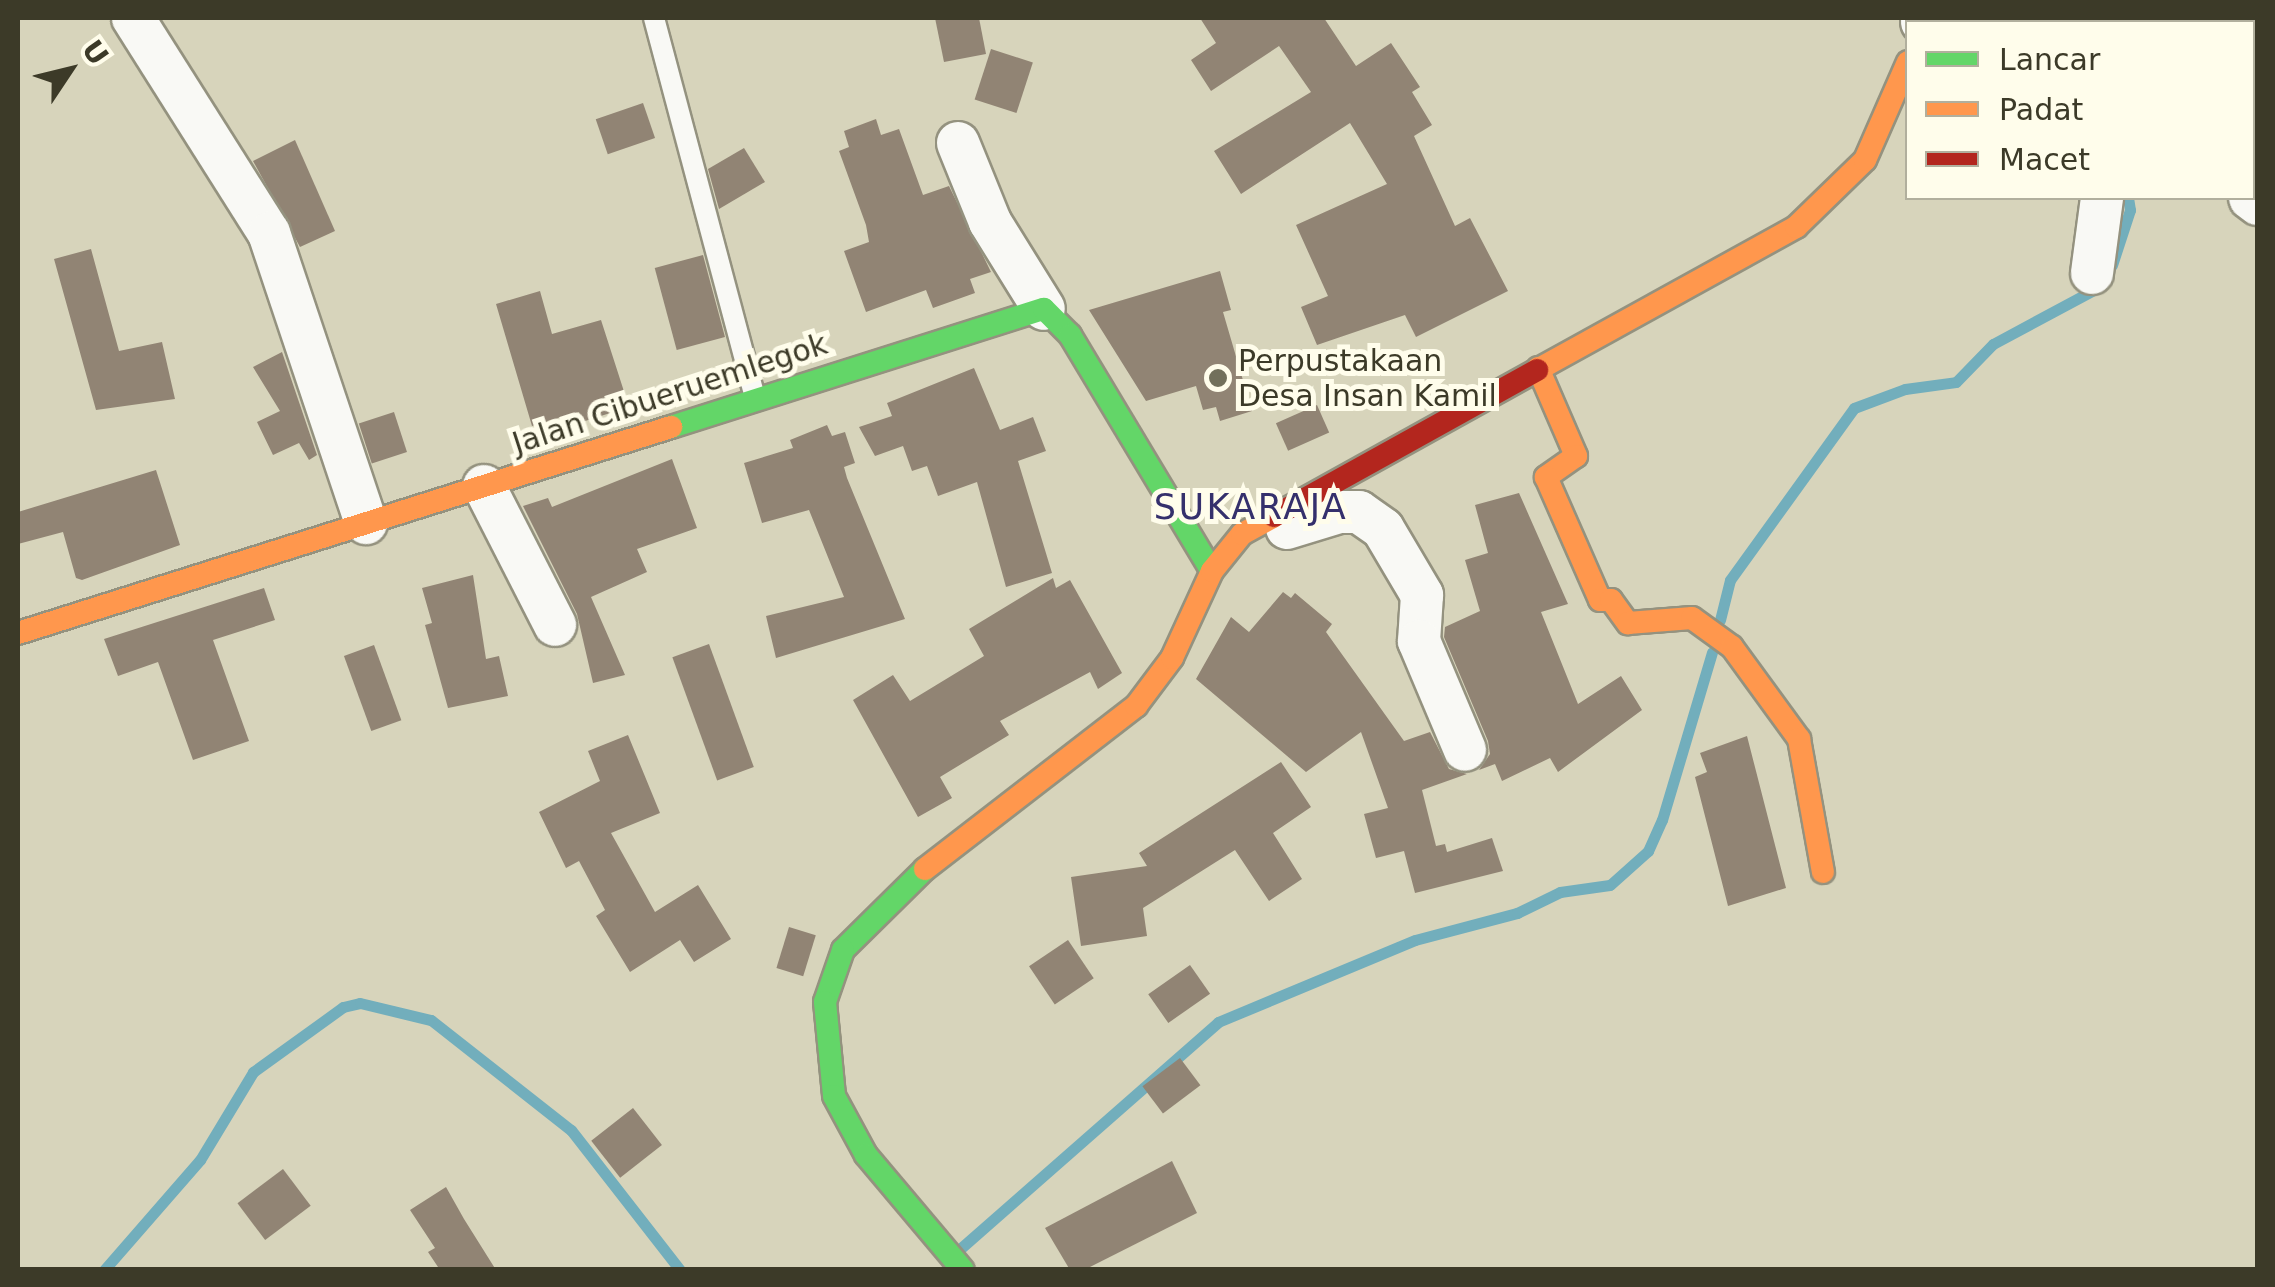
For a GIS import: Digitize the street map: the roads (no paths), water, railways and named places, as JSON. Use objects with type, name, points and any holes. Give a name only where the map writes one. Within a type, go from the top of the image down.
[{"type":"street","points":[[133,18],[269,233],[366,523]]},
{"type":"street","points":[[961,1266],[845,1122],[827,1059],[830,977],[843,950],[913,878],[1136,706],[1172,658],[1212,571],[1242,534],[1538,368],[1717,276],[1837,194],[1881,132],[1905,70]]},
{"type":"street","points":[[958,143],[990,222],[1044,310],[1070,334],[1212,571]]},
{"type":"street","points":[[2092,273],[2102,200]]},
{"type":"street","name":"Jalan Cibueruemlegok","points":[[18,633],[755,396],[1044,310]]},
{"type":"street","points":[[1538,368],[1564,416],[1576,456],[1546,478],[1600,600],[1611,600],[1628,622],[1692,618],[1732,647],[1799,739],[1823,872]]},
{"type":"street","points":[[484,486],[555,625]]},
{"type":"street","points":[[1271,515],[1293,528],[1339,512],[1359,512],[1383,529],[1422,595],[1420,642],[1465,750]]},
{"type":"lane","points":[[654,18],[755,396]]},
{"type":"waterway","points":[[2112,265],[2130,210],[2128,200]]},
{"type":"waterway","points":[[1720,620],[1730,580],[1854,408],[1905,389],[1956,382],[1993,344],[2101,286]]},
{"type":"waterway","points":[[961,1248],[1218,1022],[1415,940],[1517,913],[1560,892],[1610,885],[1648,851],[1662,820],[1712,652]]},
{"type":"waterway","points":[[104,1270],[200,1160],[253,1072],[343,1007],[360,1003],[431,1020],[571,1130],[680,1270]]},
{"type":"place","name":"Perpustakaan Desa Insan Kamil","points":[[1218,378]]},
{"type":"district","name":"SUKARAJA","points":[[1251,507]]}]
